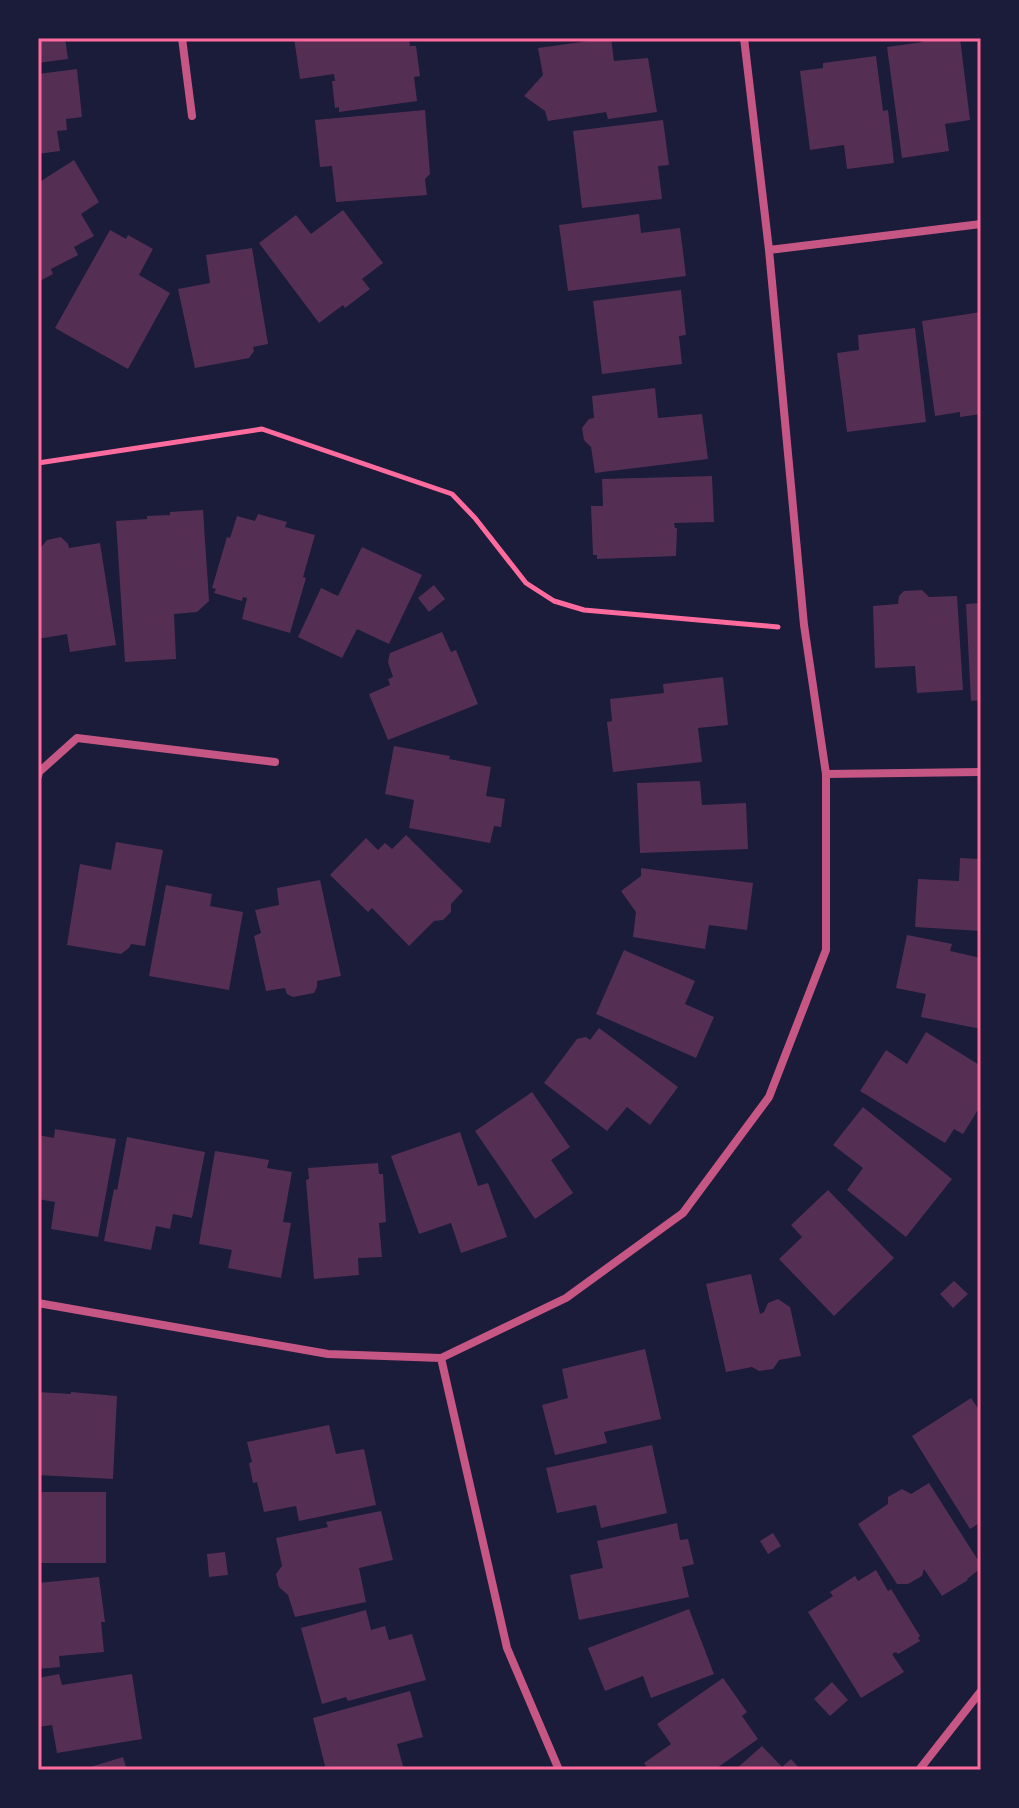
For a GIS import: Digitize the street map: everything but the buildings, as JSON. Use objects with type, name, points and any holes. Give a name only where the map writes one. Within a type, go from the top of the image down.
[{"type":"street","points":[[182,38],[192,116]]},
{"type":"street","points":[[38,1303],[328,1354],[441,1358],[566,1298],[683,1213],[769,1097],[826,950],[826,774],[804,625],[769,250],[744,38]]},
{"type":"street","points":[[769,250],[981,224]]},
{"type":"street","points":[[38,776],[77,738],[275,762]]},
{"type":"street","points":[[826,774],[981,772]]},
{"type":"street","points":[[441,1358],[507,1648],[559,1770]]},
{"type":"street","points":[[919,1770],[981,1691]]},
{"type":"path","points":[[38,463],[262,429],[452,494],[526,583],[554,601],[584,610],[772,628],[804,625]]}]
